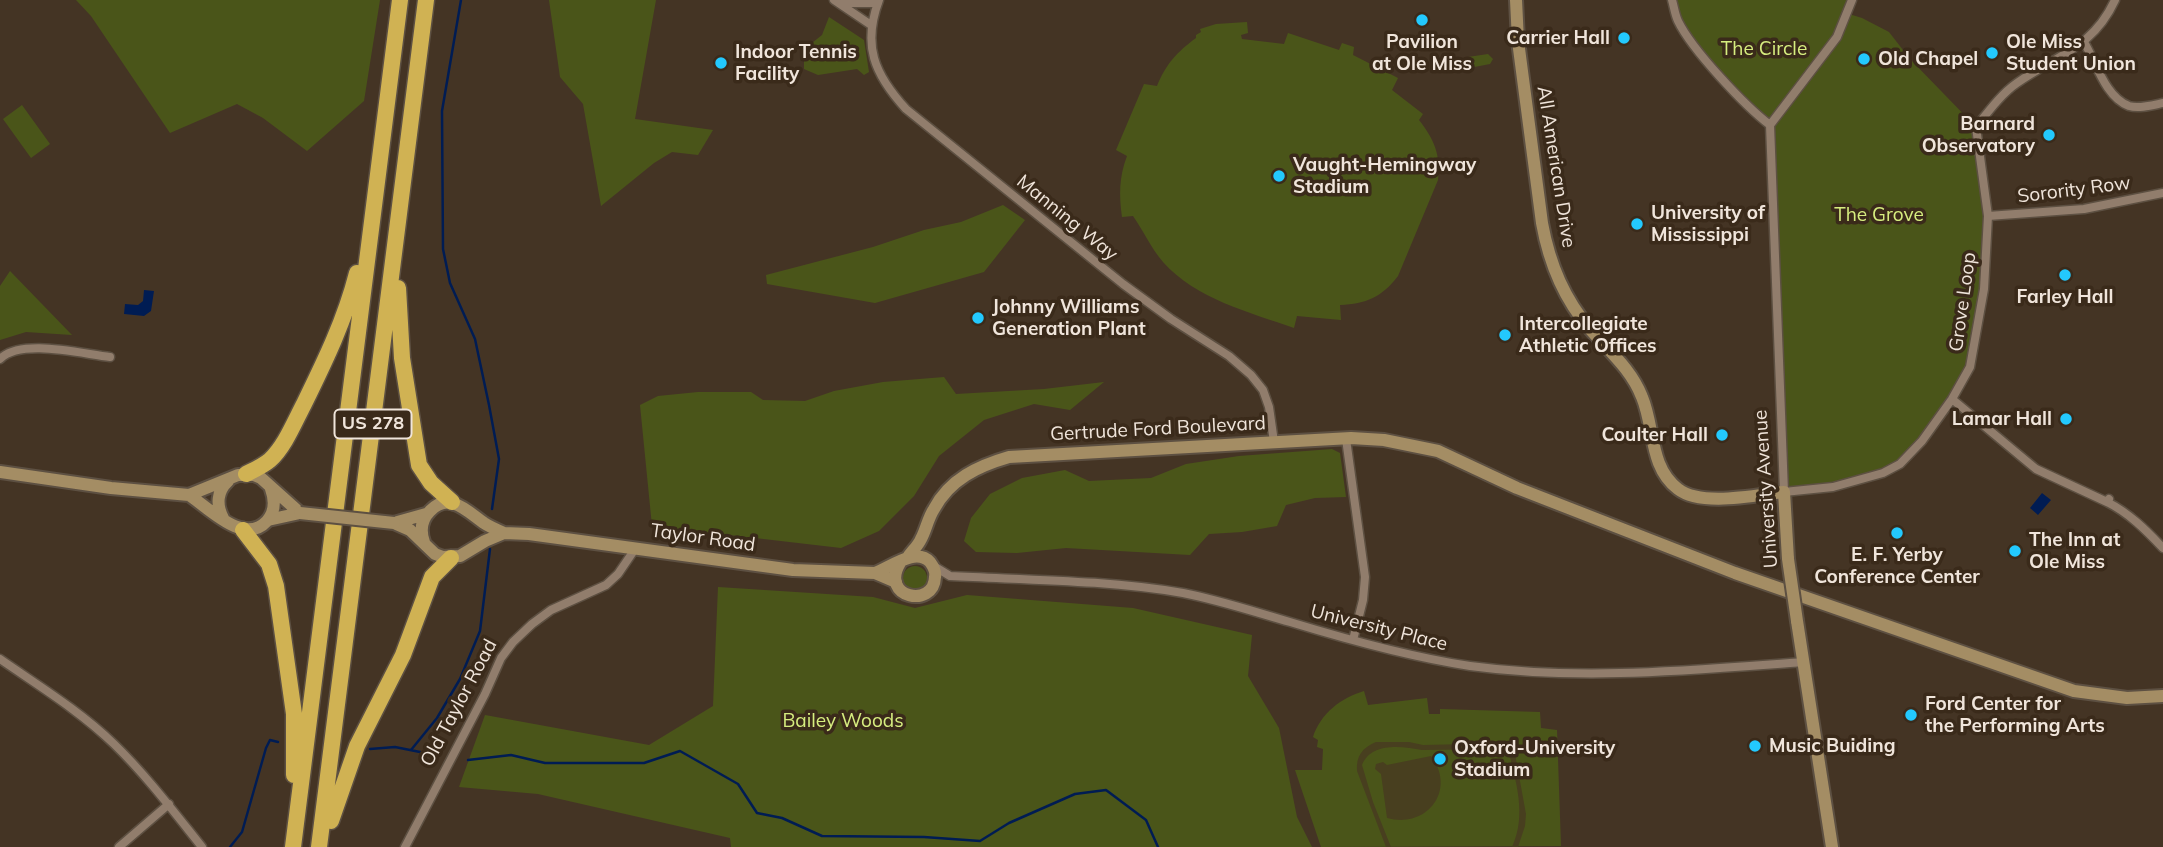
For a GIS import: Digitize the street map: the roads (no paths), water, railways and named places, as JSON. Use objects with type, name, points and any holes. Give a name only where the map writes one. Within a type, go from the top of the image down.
[{"type":"highway","name":"US 278","points":[[293,847],[400,0]]},
{"type":"highway","name":"US 278","points":[[321,847],[426,0]]},
{"type":"highway","points":[[238,476],[270,460],[282,445],[333,346],[350,300],[373,213]]},
{"type":"highway","points":[[397,232],[402,358],[419,465],[431,483],[452,502]]},
{"type":"highway","points":[[243,530],[269,564],[276,586],[294,714],[293,847]]},
{"type":"highway","points":[[321,847],[357,746],[403,655],[432,577],[451,558]]},
{"type":"street","name":"All American Drive","points":[[1516,0],[1518,41],[1547,249],[1567,296],[1588,327],[1631,375],[1643,397],[1662,472],[1679,490],[1690,496],[1713,499],[1784,492]]},
{"type":"street","points":[[1672,0],[1678,21],[1692,42],[1753,112],[1770,125],[1838,37],[1852,0]]},
{"type":"street","points":[[2115,0],[2107,18],[2084,42],[2112,94],[2129,106],[2146,107],[2163,103]]},
{"type":"street","points":[[835,1],[878,1]]},
{"type":"street","points":[[835,1],[871,25]]},
{"type":"street","name":"Manning Way","points":[[878,1],[871,25],[873,58],[890,91],[906,108],[1127,286],[1171,319],[1229,356],[1251,375],[1263,390],[1269,407],[1274,442]]},
{"type":"street","name":"Grove Loop","points":[[1784,492],[1833,486],[1884,473],[1900,464],[1922,441],[1952,400],[1970,367],[1984,289],[1988,216],[1976,127],[2014,85],[2084,42]]},
{"type":"street","name":"University Avenue","points":[[1770,125],[1788,559],[1832,847]]},
{"type":"street","name":"Sorority Row","points":[[1988,216],[2084,209],[2163,193]]},
{"type":"street","points":[[0,359],[2,355],[25,348],[110,358]]},
{"type":"street","points":[[1952,400],[2036,469],[2108,500],[2148,532],[2163,548]]},
{"type":"street","points":[[1346,439],[1365,577],[1363,600],[1353,640]]},
{"type":"street","name":"Gertrude Ford Boulevard","points":[[904,560],[920,542],[934,509],[947,490],[969,472],[1009,457],[1274,442],[1384,440],[1438,451],[1517,488],[1735,573],[2074,691],[2127,698],[2163,696]]},
{"type":"street","points":[[0,472],[111,488],[189,495],[238,476],[261,478],[300,513]]},
{"type":"street","points":[[224,519],[218,502],[220,492],[238,476]]},
{"type":"street","points":[[268,520],[274,505],[271,489]]},
{"type":"street","points":[[189,495],[230,525],[243,530],[254,529],[268,520],[300,513],[394,523],[410,530],[435,554],[451,558],[504,534]]},
{"type":"street","points":[[394,523],[426,514],[442,503],[452,502],[465,507],[504,534]]},
{"type":"street","points":[[467,552],[473,545],[477,528],[470,512]]},
{"type":"street","points":[[424,542],[421,528],[426,514]]},
{"type":"street","name":"Taylor Road","points":[[504,534],[529,534],[793,569],[875,573],[896,582]]},
{"type":"street","points":[[920,542],[935,577],[931,589]]},
{"type":"street","name":"Old Taylor Road","points":[[405,847],[501,658],[513,642],[551,610],[606,585],[618,574],[635,549]]},
{"type":"street","points":[[875,573],[904,560],[928,561]]},
{"type":"street","points":[[904,560],[896,569],[896,582],[903,593],[915,597],[927,593],[950,576]]},
{"type":"street","name":"University Place","points":[[928,561],[950,576],[1086,583],[1184,593],[1353,640],[1469,666],[1580,674],[1643,673],[1804,662]]},
{"type":"street","points":[[0,659],[78,713],[114,744],[169,804],[202,846]]},
{"type":"street","points":[[119,847],[169,804]]},
{"type":"water","points":[[144,290],[154,291],[151,311],[144,316],[124,314],[125,304],[138,305],[143,301]]},
{"type":"water","points":[[2042,493],[2051,500],[2038,515],[2030,508]]},
{"type":"waterway","points":[[461,0],[442,111],[443,249],[450,283],[475,339],[489,405],[499,459],[492,509]]},
{"type":"waterway","points":[[411,750],[437,718],[460,679],[480,631],[490,549]]},
{"type":"waterway","points":[[230,847],[242,832],[266,748],[270,740],[278,742]]},
{"type":"waterway","points":[[370,749],[395,747],[435,755]]},
{"type":"waterway","points":[[468,760],[511,755],[545,763],[644,763],[680,751],[738,784],[757,813],[782,818],[822,836],[924,837],[980,841],[1009,823],[1075,794],[1106,790],[1146,820],[1158,847]]},
{"type":"place","name":"Pavilion at Ole Miss","points":[[1422,20]]},
{"type":"place","name":"Carrier Hall","points":[[1624,38]]},
{"type":"place","name":"Ole Miss Student Union","points":[[1992,53]]},
{"type":"place","name":"Old Chapel","points":[[1864,59]]},
{"type":"place","name":"Indoor Tennis Facility","points":[[721,63]]},
{"type":"place","name":"Barnard Observatory","points":[[2049,135]]},
{"type":"place","name":"Vaught-Hemingway Stadium","points":[[1279,176]]},
{"type":"place","name":"University of Mississippi","points":[[1637,224]]},
{"type":"place","name":"Farley Hall","points":[[2065,275]]},
{"type":"place","name":"Johnny Williams Generation Plant","points":[[978,318]]},
{"type":"place","name":"Intercollegiate Athletic Offices","points":[[1505,335]]},
{"type":"place","name":"Lamar Hall","points":[[2066,419]]},
{"type":"place","name":"Coulter Hall","points":[[1722,435]]},
{"type":"place","name":"E. F. Yerby Conference Center","points":[[1897,533]]},
{"type":"place","name":"The Inn at Ole Miss","points":[[2015,551]]},
{"type":"place","name":"Ford Center for the Performing Arts","points":[[1911,715]]},
{"type":"place","name":"Music Buiding","points":[[1755,746]]},
{"type":"place","name":"Oxford-University Stadium","points":[[1440,759]]},
{"type":"park label","name":"The Circle","points":[[1764,49]]},
{"type":"park label","name":"The Grove","points":[[1879,215]]},
{"type":"park label","name":"Bailey Woods","points":[[843,721]]}]
